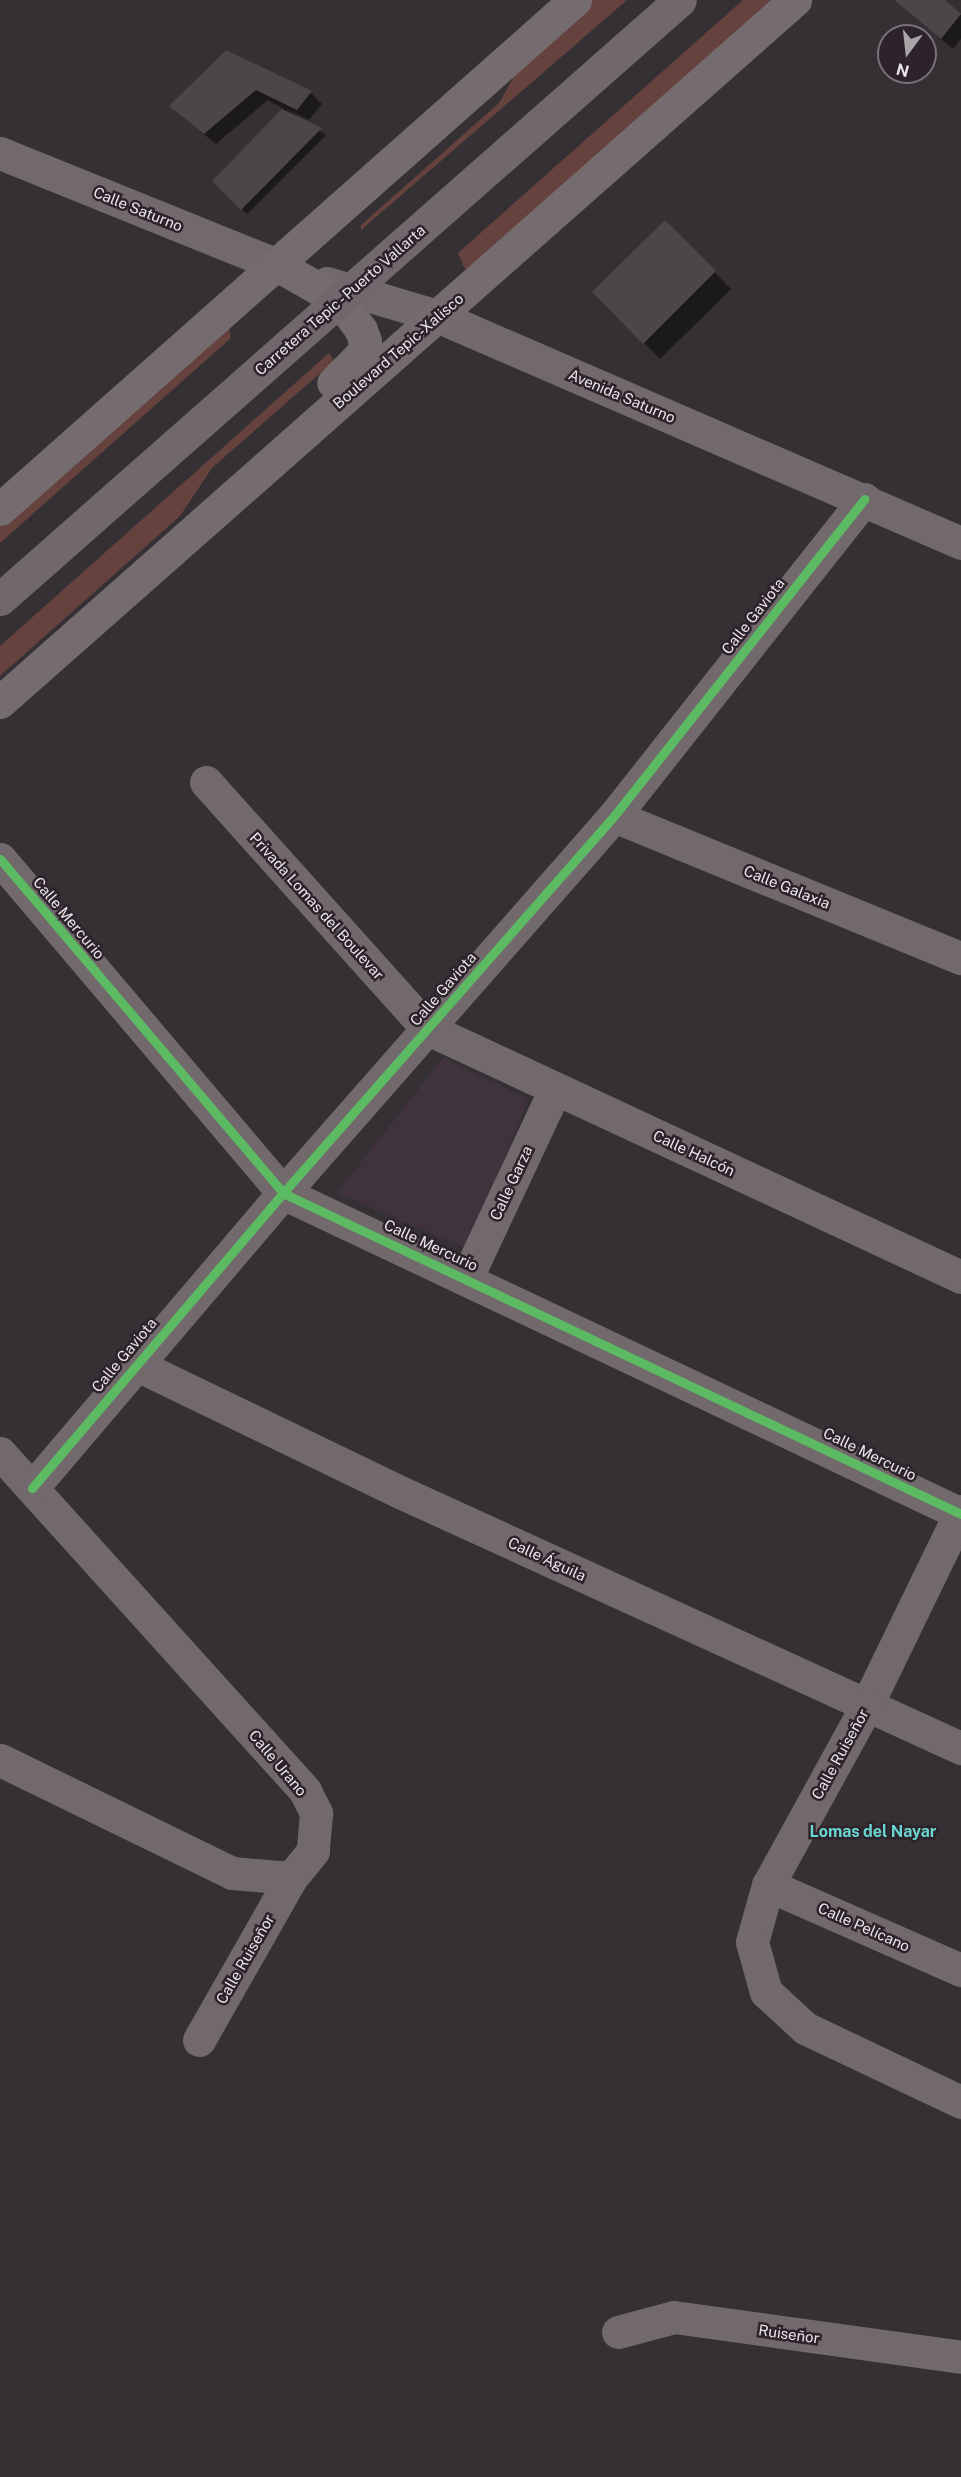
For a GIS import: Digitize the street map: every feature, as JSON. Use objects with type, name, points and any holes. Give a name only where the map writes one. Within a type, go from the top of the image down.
[{"type":"highway","name":"Carretera Tepic - Puerto Vallarta","points":[[0,599],[680,0]]},
{"type":"main road","points":[[0,509],[575,0]]},
{"type":"main road","name":"Boulevard Tepic-Xalisco","points":[[0,702],[795,0]]},
{"type":"main road","points":[[212,515],[230,476],[363,353],[365,341],[345,296],[277,265]]},
{"type":"street","name":"Calle Saturno","points":[[0,153],[277,265]]},
{"type":"street","name":"Avenida Saturno","points":[[345,296],[437,316],[864,499],[961,543]]},
{"type":"street","name":"Calle Gaviota","points":[[32,1488],[135,1364],[283,1193],[614,816],[864,499]]},
{"type":"street","name":"Privada Lomas del Boulevar","points":[[206,782],[428,1029]]},
{"type":"street","name":"Calle Galaxia","points":[[614,816],[961,958]]},
{"type":"street","name":"Calle Mercurio","points":[[0,859],[283,1193],[467,1277],[961,1513]]},
{"type":"street","name":"Calle Halcón","points":[[428,1029],[961,1277]]},
{"type":"street","name":"Calle Garza","points":[[467,1277],[555,1089]]},
{"type":"street","name":"Calle Águila","points":[[135,1364],[400,1492],[961,1748]]},
{"type":"street","name":"Calle Urano","points":[[0,1453],[305,1791],[316,1813],[313,1851],[291,1878]]},
{"type":"street","name":"Calle Ruiseñor","points":[[961,1513],[867,1705],[768,1885],[752,1942],[766,1992],[805,2028],[961,2102]]},
{"type":"street","points":[[0,1760],[232,1873],[291,1878]]},
{"type":"street","name":"Calle Ruiseñor","points":[[199,2040],[291,1878]]},
{"type":"street","name":"Calle Pelícano","points":[[768,1885],[961,1970]]},
{"type":"street","name":"Ruiseñor","points":[[618,2332],[674,2317],[961,2358]]},
{"type":"shaded area","points":[[591,0],[627,0],[361,230],[361,225],[499,103],[524,59]]},
{"type":"shaded area","points":[[743,0],[777,0],[474,271],[464,268],[458,253]]},
{"type":"shaded area","points":[[229,327],[231,338],[0,543],[0,509]]},
{"type":"shaded area","points":[[329,353],[334,361],[212,468],[180,516],[0,676],[0,646]]},
{"type":"shaded area","points":[[443,1058],[528,1099],[468,1249],[337,1193]]},
{"type":"building","points":[[894,0],[945,0],[961,14],[941,39],[937,36],[937,24],[923,24]]},
{"type":"building","points":[[226,50],[312,91],[297,110],[256,90],[204,134],[169,106]]},
{"type":"building","points":[[282,109],[322,128],[241,210],[212,181]]},
{"type":"building","points":[[665,220],[716,271],[643,344],[592,292]]},
{"type":"cycle path","points":[[32,1488],[283,1193],[614,816],[864,499]]},
{"type":"cycle path","points":[[0,859],[283,1193],[961,1514]]},
{"type":"district","name":"Lomas del Nayar","points":[[873,1832]]}]
